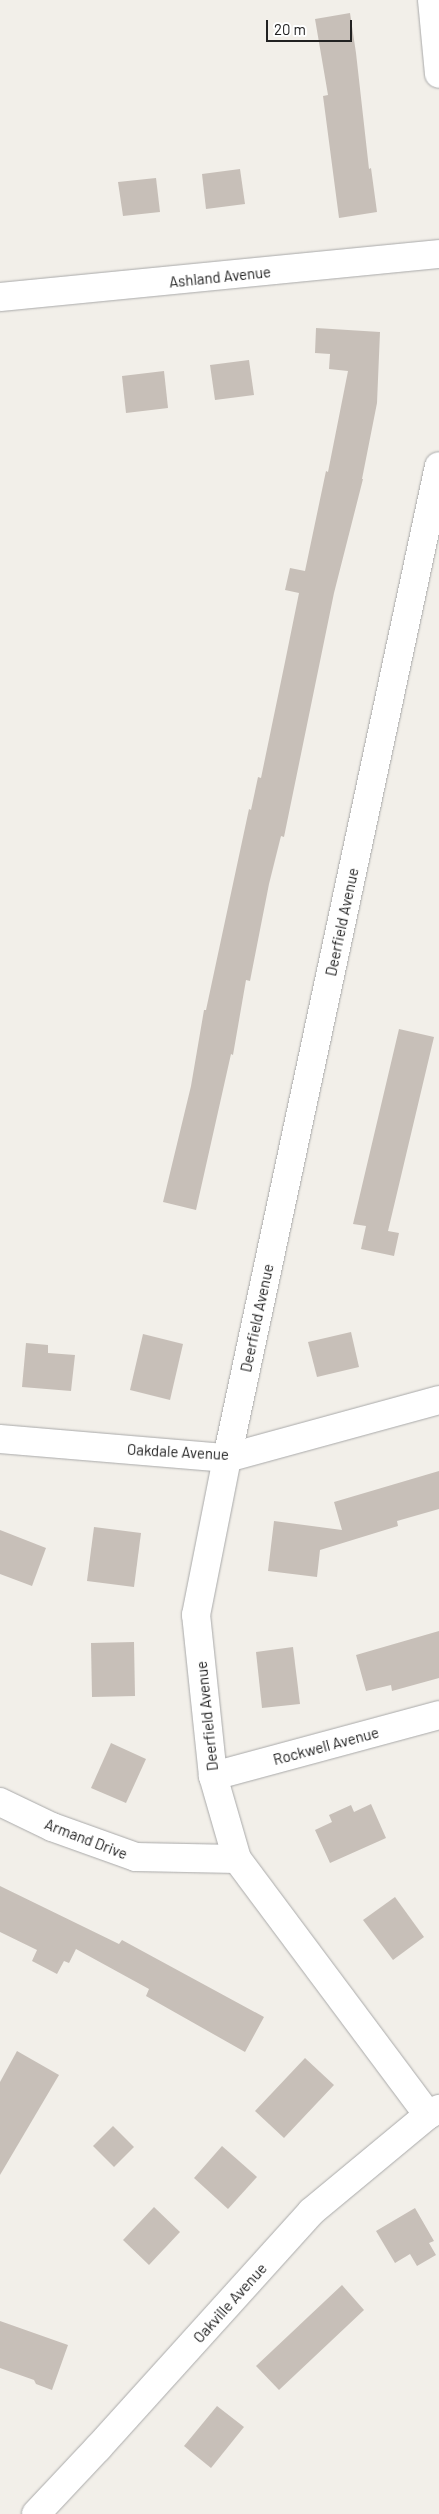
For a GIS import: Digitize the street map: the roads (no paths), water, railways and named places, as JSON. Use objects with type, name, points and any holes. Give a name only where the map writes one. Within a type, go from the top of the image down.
[{"type":"street","points":[[432,0],[439,74]]},
{"type":"street","name":"Ashland Avenue","points":[[0,297],[439,254]]},
{"type":"street","name":"Deerfield Avenue","points":[[434,2112],[237,1859],[213,1776],[196,1615],[227,1458],[439,466]]},
{"type":"street","name":"Oakdale Avenue","points":[[0,1439],[227,1458],[439,1400]]},
{"type":"street","name":"Rockwell Avenue","points":[[213,1776],[439,1715]]},
{"type":"street","name":"Armand Drive","points":[[0,1802],[52,1827],[136,1857],[237,1859]]},
{"type":"street","name":"Oakville Avenue","points":[[36,2514],[105,2441],[311,2212],[434,2112]]}]
